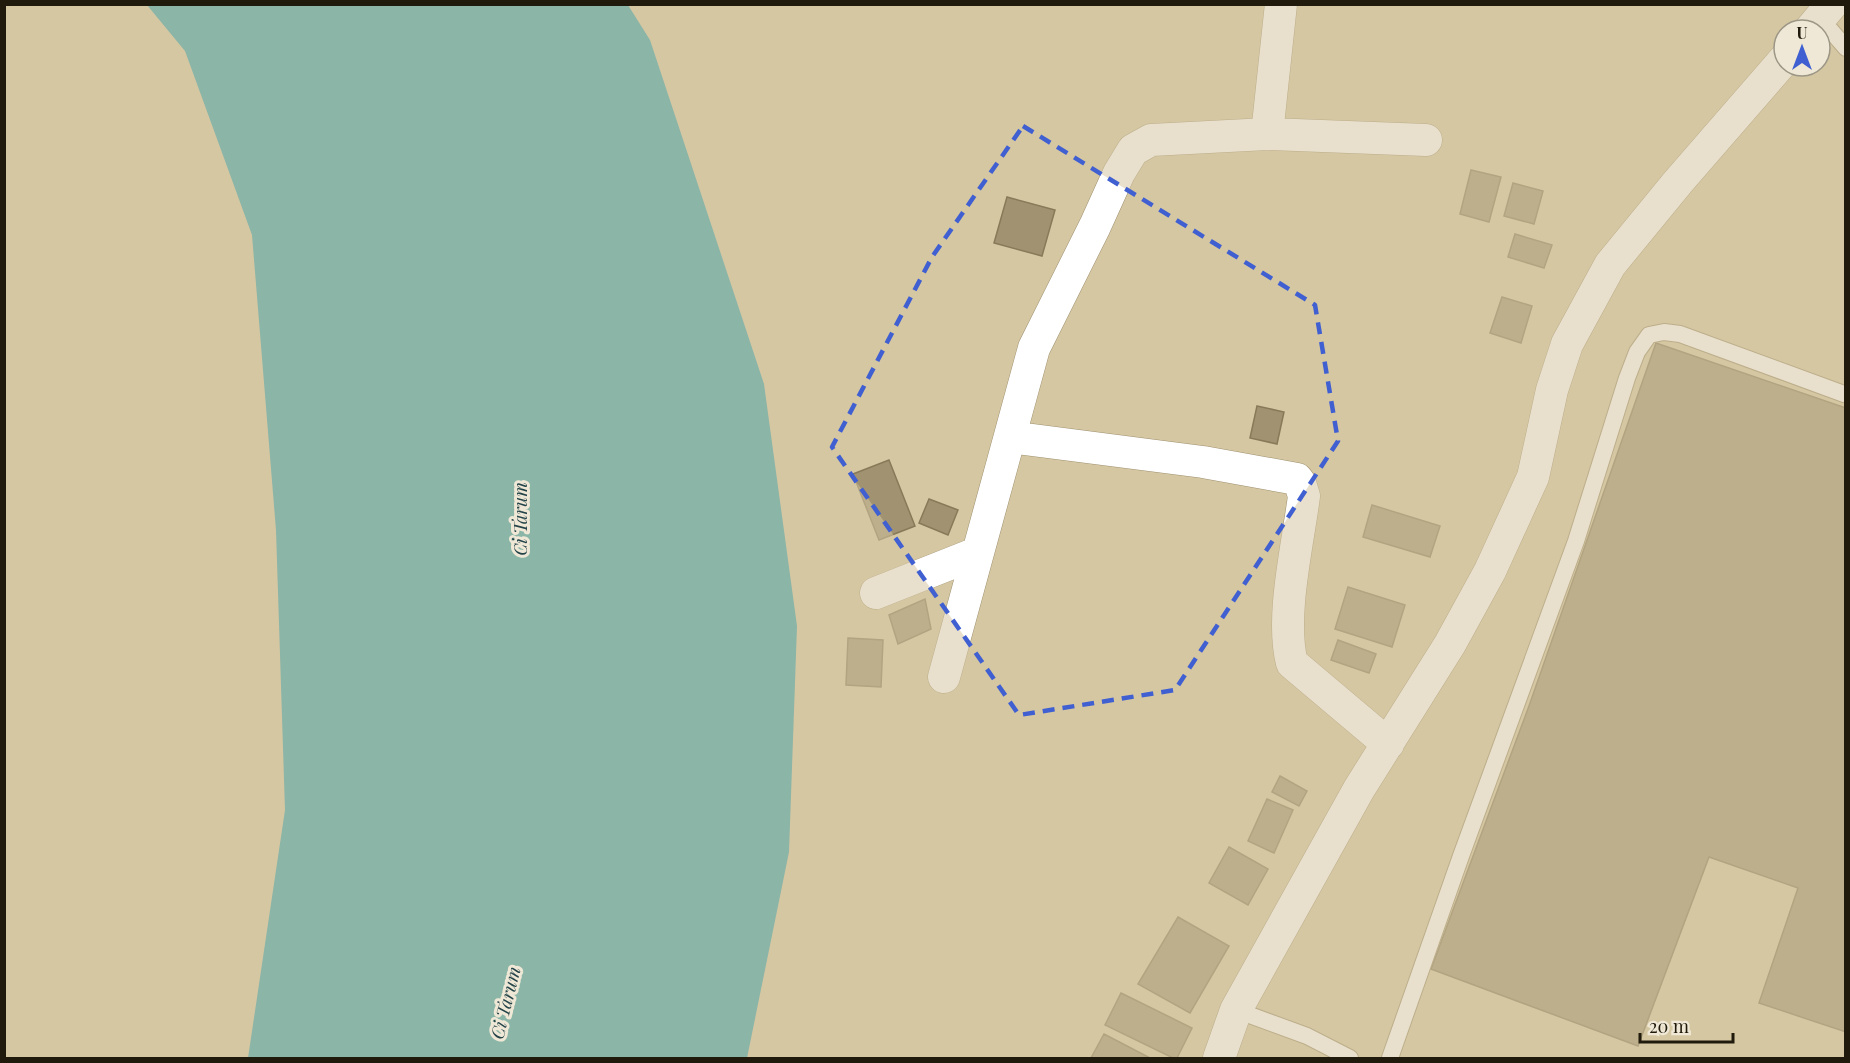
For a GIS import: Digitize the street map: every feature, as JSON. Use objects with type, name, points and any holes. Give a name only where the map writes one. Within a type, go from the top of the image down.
[{"type":"street","points":[[1267,134],[1281,4]]},
{"type":"street","points":[[1219,1059],[1236,1010],[1359,789],[1450,644],[1490,571],[1533,477],[1552,390],[1567,344],[1610,265],[1772,74]]},
{"type":"street","points":[[944,677],[1034,348],[1119,173],[1133,150],[1151,140],[1267,134],[1426,140]]},
{"type":"street","points":[[1010,436],[1214,464],[1296,479],[1300,483],[1304,496],[1289,603],[1287,635],[1292,663],[1388,744]]},
{"type":"street","points":[[876,593],[977,553]]},
{"type":"lane","points":[[1832,32],[1845,48]]},
{"type":"lane","points":[[1390,1059],[1576,541],[1637,352],[1649,335],[1664,332],[1680,334],[1844,394]]},
{"type":"lane","points":[[1236,1010],[1307,1036],[1350,1059]]},
{"type":"highlighted area","points":[[1023,126],[1315,305],[1338,441],[1175,690],[1019,715],[832,447],[932,257]]},
{"type":"water","name":"Ci Tarum","points":[[147,5],[628,5],[650,40],[764,384],[797,626],[789,852],[747,1058],[248,1058],[285,810],[276,530],[252,235],[185,51]]},
{"type":"building","points":[[1471,170],[1501,177],[1489,222],[1460,214]]},
{"type":"building","points":[[1513,183],[1543,191],[1534,224],[1504,216]]},
{"type":"building","points":[[1007,197],[1055,210],[1042,256],[994,243]]},
{"type":"building","points":[[1515,234],[1552,245],[1544,268],[1508,257]]},
{"type":"building","points":[[1502,297],[1532,306],[1521,343],[1490,333]]},
{"type":"building","points":[[1656,343],[1846,408],[1846,1032],[1759,1003],[1798,888],[1709,857],[1638,1046],[1431,969],[1529,706]]},
{"type":"building","points":[[1257,406],[1284,412],[1277,444],[1250,438]]},
{"type":"building","points":[[889,460],[915,526],[879,540],[853,474]]},
{"type":"building","points":[[929,499],[958,510],[948,535],[919,523]]},
{"type":"building","points":[[1372,505],[1440,526],[1430,557],[1363,537]]},
{"type":"building","points":[[1348,587],[1405,605],[1392,647],[1335,629]]},
{"type":"building","points":[[925,599],[931,629],[898,644],[889,615]]},
{"type":"building","points":[[848,638],[883,640],[881,687],[846,685]]},
{"type":"building","points":[[1338,640],[1376,654],[1369,673],[1331,660]]},
{"type":"building","points":[[1280,776],[1307,791],[1299,806],[1272,792]]},
{"type":"building","points":[[1267,799],[1293,810],[1274,853],[1248,841]]},
{"type":"building","points":[[1229,847],[1268,869],[1248,905],[1209,883]]},
{"type":"building","points":[[1178,917],[1229,946],[1190,1013],[1138,984]]},
{"type":"building","points":[[1121,993],[1192,1028],[1177,1058],[1105,1025]]},
{"type":"building","points":[[1104,1034],[1150,1058],[1091,1058]]}]
